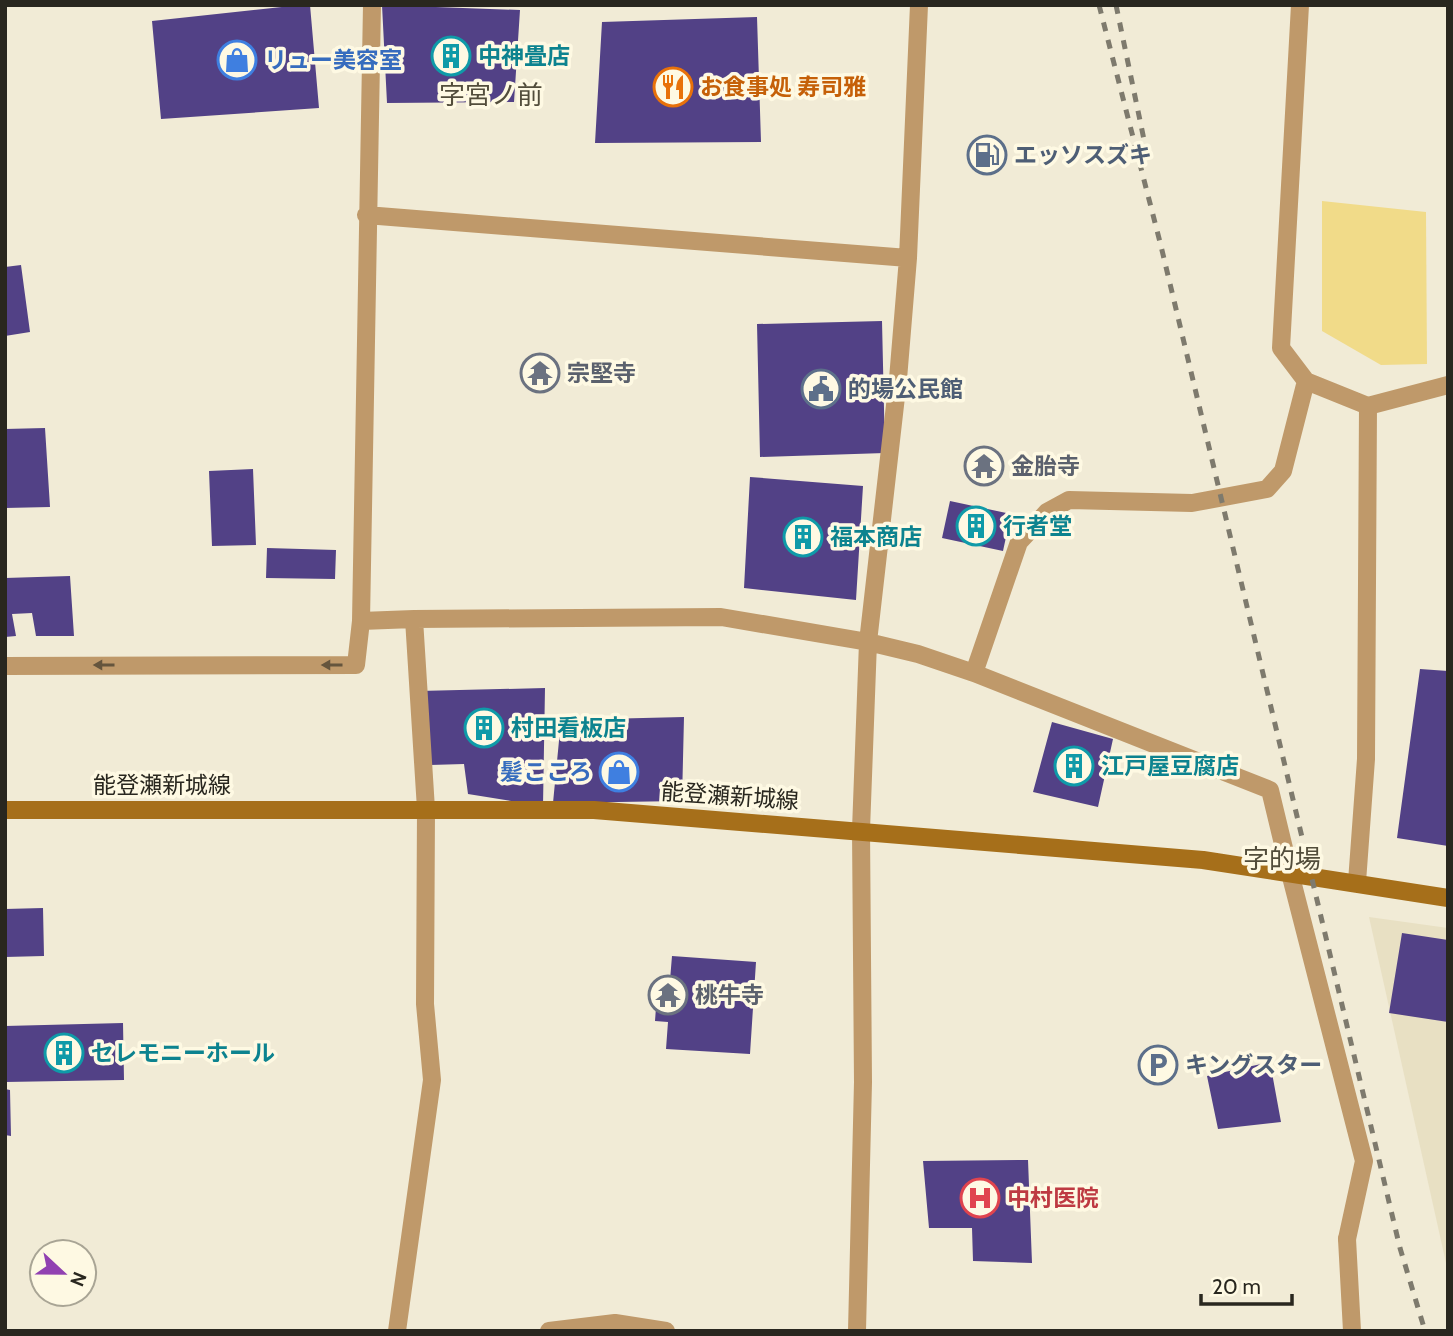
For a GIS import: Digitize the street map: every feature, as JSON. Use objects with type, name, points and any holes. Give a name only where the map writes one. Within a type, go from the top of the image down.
[{"type":"main road","name":"能登瀬新城線","points":[[5,810],[594,810],[1203,860],[1448,898]]},
{"type":"street","points":[[5,666],[356,664],[361,621],[366,215],[372,5]]},
{"type":"street","points":[[857,1331],[863,1082],[861,830],[868,642],[898,379],[908,258],[919,5]]},
{"type":"street","points":[[1300,5],[1281,348],[1306,381],[1368,406],[1448,384]]},
{"type":"street","points":[[366,215],[908,258]]},
{"type":"street","points":[[974,673],[1020,542],[1047,512],[1069,500],[1192,503],[1267,489],[1283,471],[1306,381]]},
{"type":"street","points":[[1357,882],[1366,759],[1368,406]]},
{"type":"street","points":[[361,621],[721,617],[868,642],[974,673],[1270,790],[1364,1161],[1347,1239],[1352,1331]]},
{"type":"street","points":[[397,1331],[432,1080],[425,1004],[426,809],[414,619]]},
{"type":"street","points":[[549,1331],[615,1323],[666,1331]]},
{"type":"shaded area","points":[[1322,201],[1426,212],[1427,364],[1381,365],[1322,331]]},
{"type":"shaded area","points":[[1369,917],[1448,928],[1448,1272]]},
{"type":"building","points":[[310,5],[319,108],[161,119],[152,21]]},
{"type":"building","name":"中神畳店","points":[[382,5],[520,10],[514,102],[387,103]]},
{"type":"building","points":[[757,17],[761,142],[595,143],[602,22]]},
{"type":"building","points":[[21,265],[30,332],[5,336],[5,267]]},
{"type":"building","name":"的場公民館","points":[[882,321],[885,453],[760,457],[757,324]]},
{"type":"building","points":[[45,428],[50,507],[5,508],[5,429]]},
{"type":"building","points":[[253,469],[256,545],[212,546],[209,471]]},
{"type":"building","name":"福本商店","points":[[750,477],[863,486],[856,600],[744,588]]},
{"type":"building","name":"行者堂","points":[[950,501],[1011,514],[1003,551],[942,538]]},
{"type":"building","points":[[267,548],[336,550],[335,579],[266,578]]},
{"type":"building","points":[[70,576],[74,636],[36,636],[32,613],[12,614],[16,636],[5,637],[5,578]]},
{"type":"building","points":[[1420,669],[1448,671],[1448,846],[1397,838]]},
{"type":"building","name":"村田看板店","points":[[545,688],[543,806],[468,794],[464,764],[430,765],[419,691]]},
{"type":"building","points":[[684,717],[682,801],[553,803],[561,720]]},
{"type":"building","name":"江戸屋豆腐店","points":[[1052,722],[1113,739],[1098,807],[1033,792]]},
{"type":"building","points":[[43,908],[44,956],[5,957],[5,909]]},
{"type":"building","points":[[1402,933],[1448,940],[1448,1022],[1389,1013]]},
{"type":"building","points":[[672,956],[756,962],[750,1054],[666,1049],[668,1022],[655,1021],[658,980],[670,980]]},
{"type":"building","name":"セレモニーホール","points":[[123,1023],[124,1080],[5,1082],[5,1026]]},
{"type":"building","points":[[1270,1062],[1281,1122],[1218,1129],[1207,1076]]},
{"type":"building","points":[[5,1089],[10,1090],[11,1136],[5,1135]]},
{"type":"building","points":[[1028,1160],[1032,1263],[973,1261],[972,1228],[929,1228],[923,1161]]},
{"type":"railway","points":[[1099,5],[1161,246],[1400,1248],[1425,1331]]},
{"type":"railway","points":[[1116,5],[1148,159]]},
{"type":"place","name":"中神畳店","points":[[451,56]]},
{"type":"place","name":"リュー美容室","points":[[237,60]]},
{"type":"place","name":"お食事処 寿司雅","points":[[673,87]]},
{"type":"place","name":"エッソスズキ","points":[[987,155]]},
{"type":"place","name":"宗堅寺","points":[[540,373]]},
{"type":"place","name":"的場公民館","points":[[821,389]]},
{"type":"place","name":"金胎寺","points":[[984,466]]},
{"type":"place","name":"行者堂","points":[[976,526]]},
{"type":"place","name":"福本商店","points":[[803,537]]},
{"type":"place","name":"村田看板店","points":[[484,728]]},
{"type":"place","name":"江戸屋豆腐店","points":[[1074,766]]},
{"type":"place","name":"髪こころ","points":[[619,772]]},
{"type":"place","name":"桃牛寺","points":[[668,995]]},
{"type":"place","name":"セレモニーホール","points":[[64,1053]]},
{"type":"place","name":"キングスター","points":[[1158,1065]]},
{"type":"place","name":"中村医院","points":[[980,1198]]},
{"type":"district","name":"字宮ノ前","points":[[491,95]]},
{"type":"district","name":"字的場","points":[[1282,859]]}]
